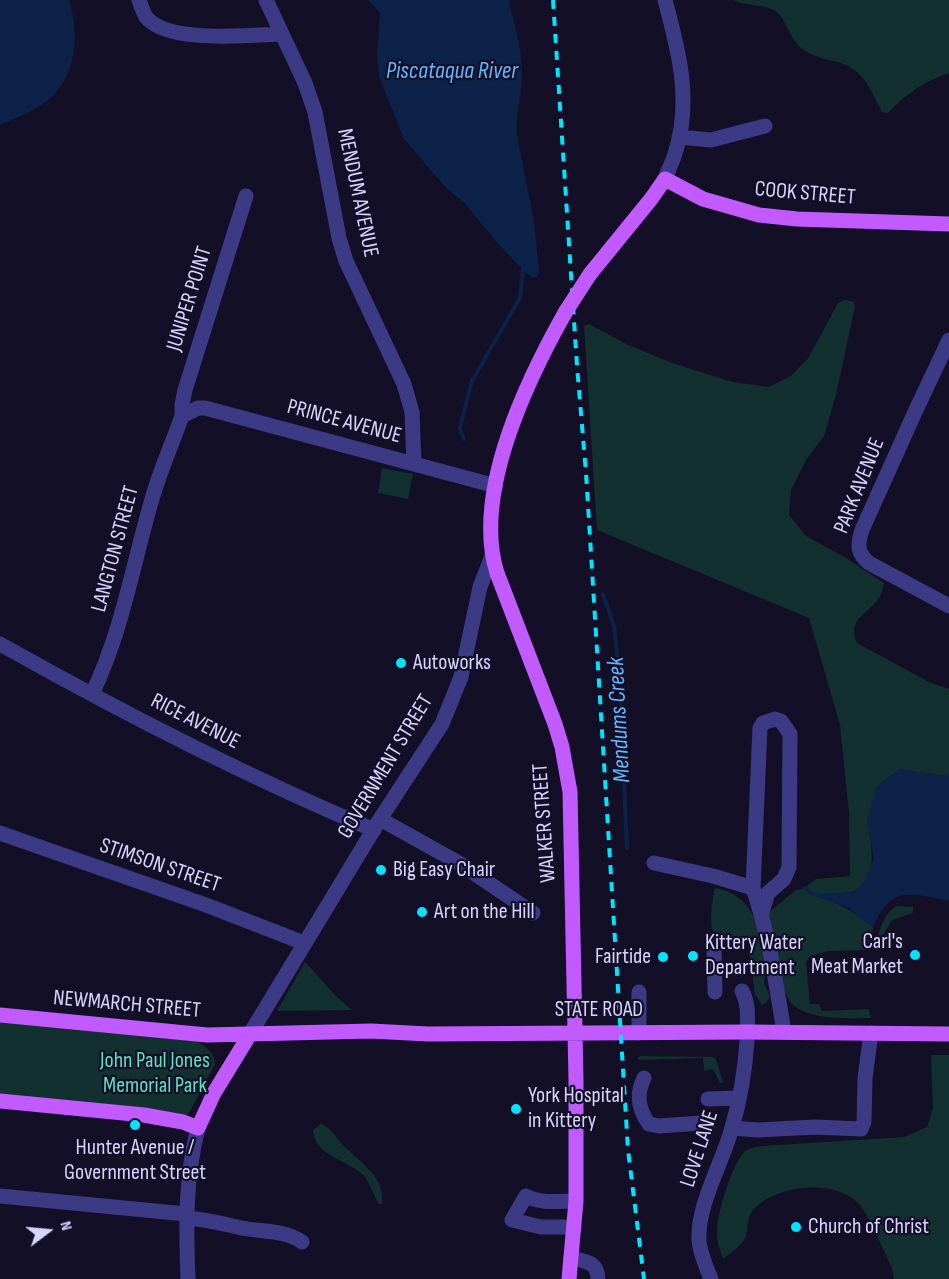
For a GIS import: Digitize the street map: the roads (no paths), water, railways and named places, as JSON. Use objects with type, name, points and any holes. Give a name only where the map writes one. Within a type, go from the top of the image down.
[{"type":"main road","name":"COOK STREET","points":[[664,179],[703,199],[759,215],[797,219],[949,224]]},
{"type":"main road","name":"GOVERNMENT STREET","points":[[492,556],[491,530],[496,486],[508,439],[521,399],[533,372],[566,311],[590,274],[651,199],[664,179]]},
{"type":"main road","name":"WALKER STREET","points":[[492,556],[547,698],[562,747],[566,771],[572,835],[576,1201],[569,1279]]},
{"type":"main road","name":"NEWMARCH STREET","points":[[0,1015],[175,1033],[250,1034]]},
{"type":"main road","name":"STATE ROAD","points":[[250,1034],[371,1031],[428,1034],[575,1032],[949,1034]]},
{"type":"main road","name":"GOVERNMENT STREET","points":[[198,1128],[214,1094],[250,1034]]},
{"type":"main road","points":[[0,1101],[144,1115],[183,1122],[198,1128]]},
{"type":"street","points":[[139,0],[146,17],[156,26],[170,32],[203,35],[282,34]]},
{"type":"street","name":"MENDUM AVENUE","points":[[266,0],[314,107],[325,155],[339,238],[346,261],[411,403],[414,464]]},
{"type":"street","points":[[664,179],[679,137],[684,105],[683,74],[665,0]]},
{"type":"street","points":[[679,137],[711,140],[765,126]]},
{"type":"street","name":"JUNIPER POINT","points":[[183,416],[182,405],[185,390],[246,196]]},
{"type":"street","name":"PARK AVENUE","points":[[949,340],[862,530],[858,545],[860,554],[869,563],[949,606]]},
{"type":"street","name":"PRINCE AVENUE","points":[[183,416],[198,408],[205,408],[496,486]]},
{"type":"street","name":"LANGTON STREET","points":[[92,694],[113,645],[158,482],[183,416]]},
{"type":"street","name":"GOVERNMENT STREET","points":[[250,1034],[377,824],[434,736],[455,695],[480,587],[492,556]]},
{"type":"street","name":"RICE AVENUE","points":[[0,644],[163,732],[285,793],[377,824],[459,863],[533,913]]},
{"type":"street","points":[[762,912],[768,893],[784,879],[789,867],[790,734],[781,721],[775,719],[763,723],[760,728],[753,888],[762,912],[774,967],[784,1032]]},
{"type":"street","name":"STIMSON STREET","points":[[0,833],[206,905],[304,943]]},
{"type":"street","points":[[654,863],[713,876],[753,888]]},
{"type":"street","points":[[714,948],[715,992]]},
{"type":"street","points":[[639,992],[639,1033]]},
{"type":"street","name":"LOVE LANE","points":[[711,1279],[701,1252],[699,1230],[704,1207],[732,1128],[746,1062],[747,1032],[745,998],[742,992]]},
{"type":"street","points":[[732,1128],[861,1129],[864,1122],[865,1078],[871,1033]]},
{"type":"street","points":[[644,1078],[638,1102],[642,1115],[649,1124],[659,1126],[702,1123]]},
{"type":"street","points":[[708,1099],[739,1098]]},
{"type":"street","name":"GOVERNMENT STREET","points":[[189,1279],[186,1216],[192,1153],[198,1128]]},
{"type":"street","points":[[0,1196],[186,1216],[290,1235],[302,1242]]},
{"type":"street","points":[[574,1227],[541,1227],[512,1220],[526,1196],[545,1202],[576,1201]]},
{"type":"street","points":[[571,1258],[589,1262],[595,1266],[598,1279]]},
{"type":"water","points":[[0,0],[69,0],[75,30],[72,60],[61,86],[51,98],[38,107],[0,125]]},
{"type":"water","name":"Piscataqua River","points":[[368,0],[509,0],[521,61],[522,78],[517,135],[534,221],[539,272],[537,277],[533,278],[524,271],[497,243],[465,203],[447,189],[404,139],[379,77],[377,56],[380,13]]},
{"type":"water","points":[[899,769],[949,776],[949,901],[912,895],[894,898],[879,914],[873,928],[849,908],[821,898],[822,894],[854,892],[866,879],[874,858],[867,822],[876,787]]},
{"type":"waterway","name":"Mendums Creek","points":[[464,439],[460,429],[472,381],[520,298],[523,269]]},
{"type":"waterway","name":"Mendums Creek","points":[[603,594],[614,626],[619,671],[627,848]]},
{"type":"waterway","name":"Mendums Creek","points":[[805,888],[813,894],[826,897]]},
{"type":"railway","points":[[553,0],[586,473],[628,1150],[644,1279]]},
{"type":"place","name":"Autoworks","points":[[401,663]]},
{"type":"place","name":"Big Easy Chair","points":[[381,870]]},
{"type":"place","name":"Art on the Hill","points":[[422,912]]},
{"type":"place","name":"Carl's Meat Market","points":[[915,955]]},
{"type":"place","name":"Kittery Water Department","points":[[693,956]]},
{"type":"place","name":"Fairtide","points":[[663,957]]},
{"type":"place","name":"York Hospital in Kittery","points":[[516,1109]]},
{"type":"place","name":"Hunter Avenue / Government Street","points":[[135,1125]]},
{"type":"place","name":"Church of Christ","points":[[796,1227]]},
{"type":"park label","name":"John Paul Jones Memorial Park","points":[[155,1074]]}]
